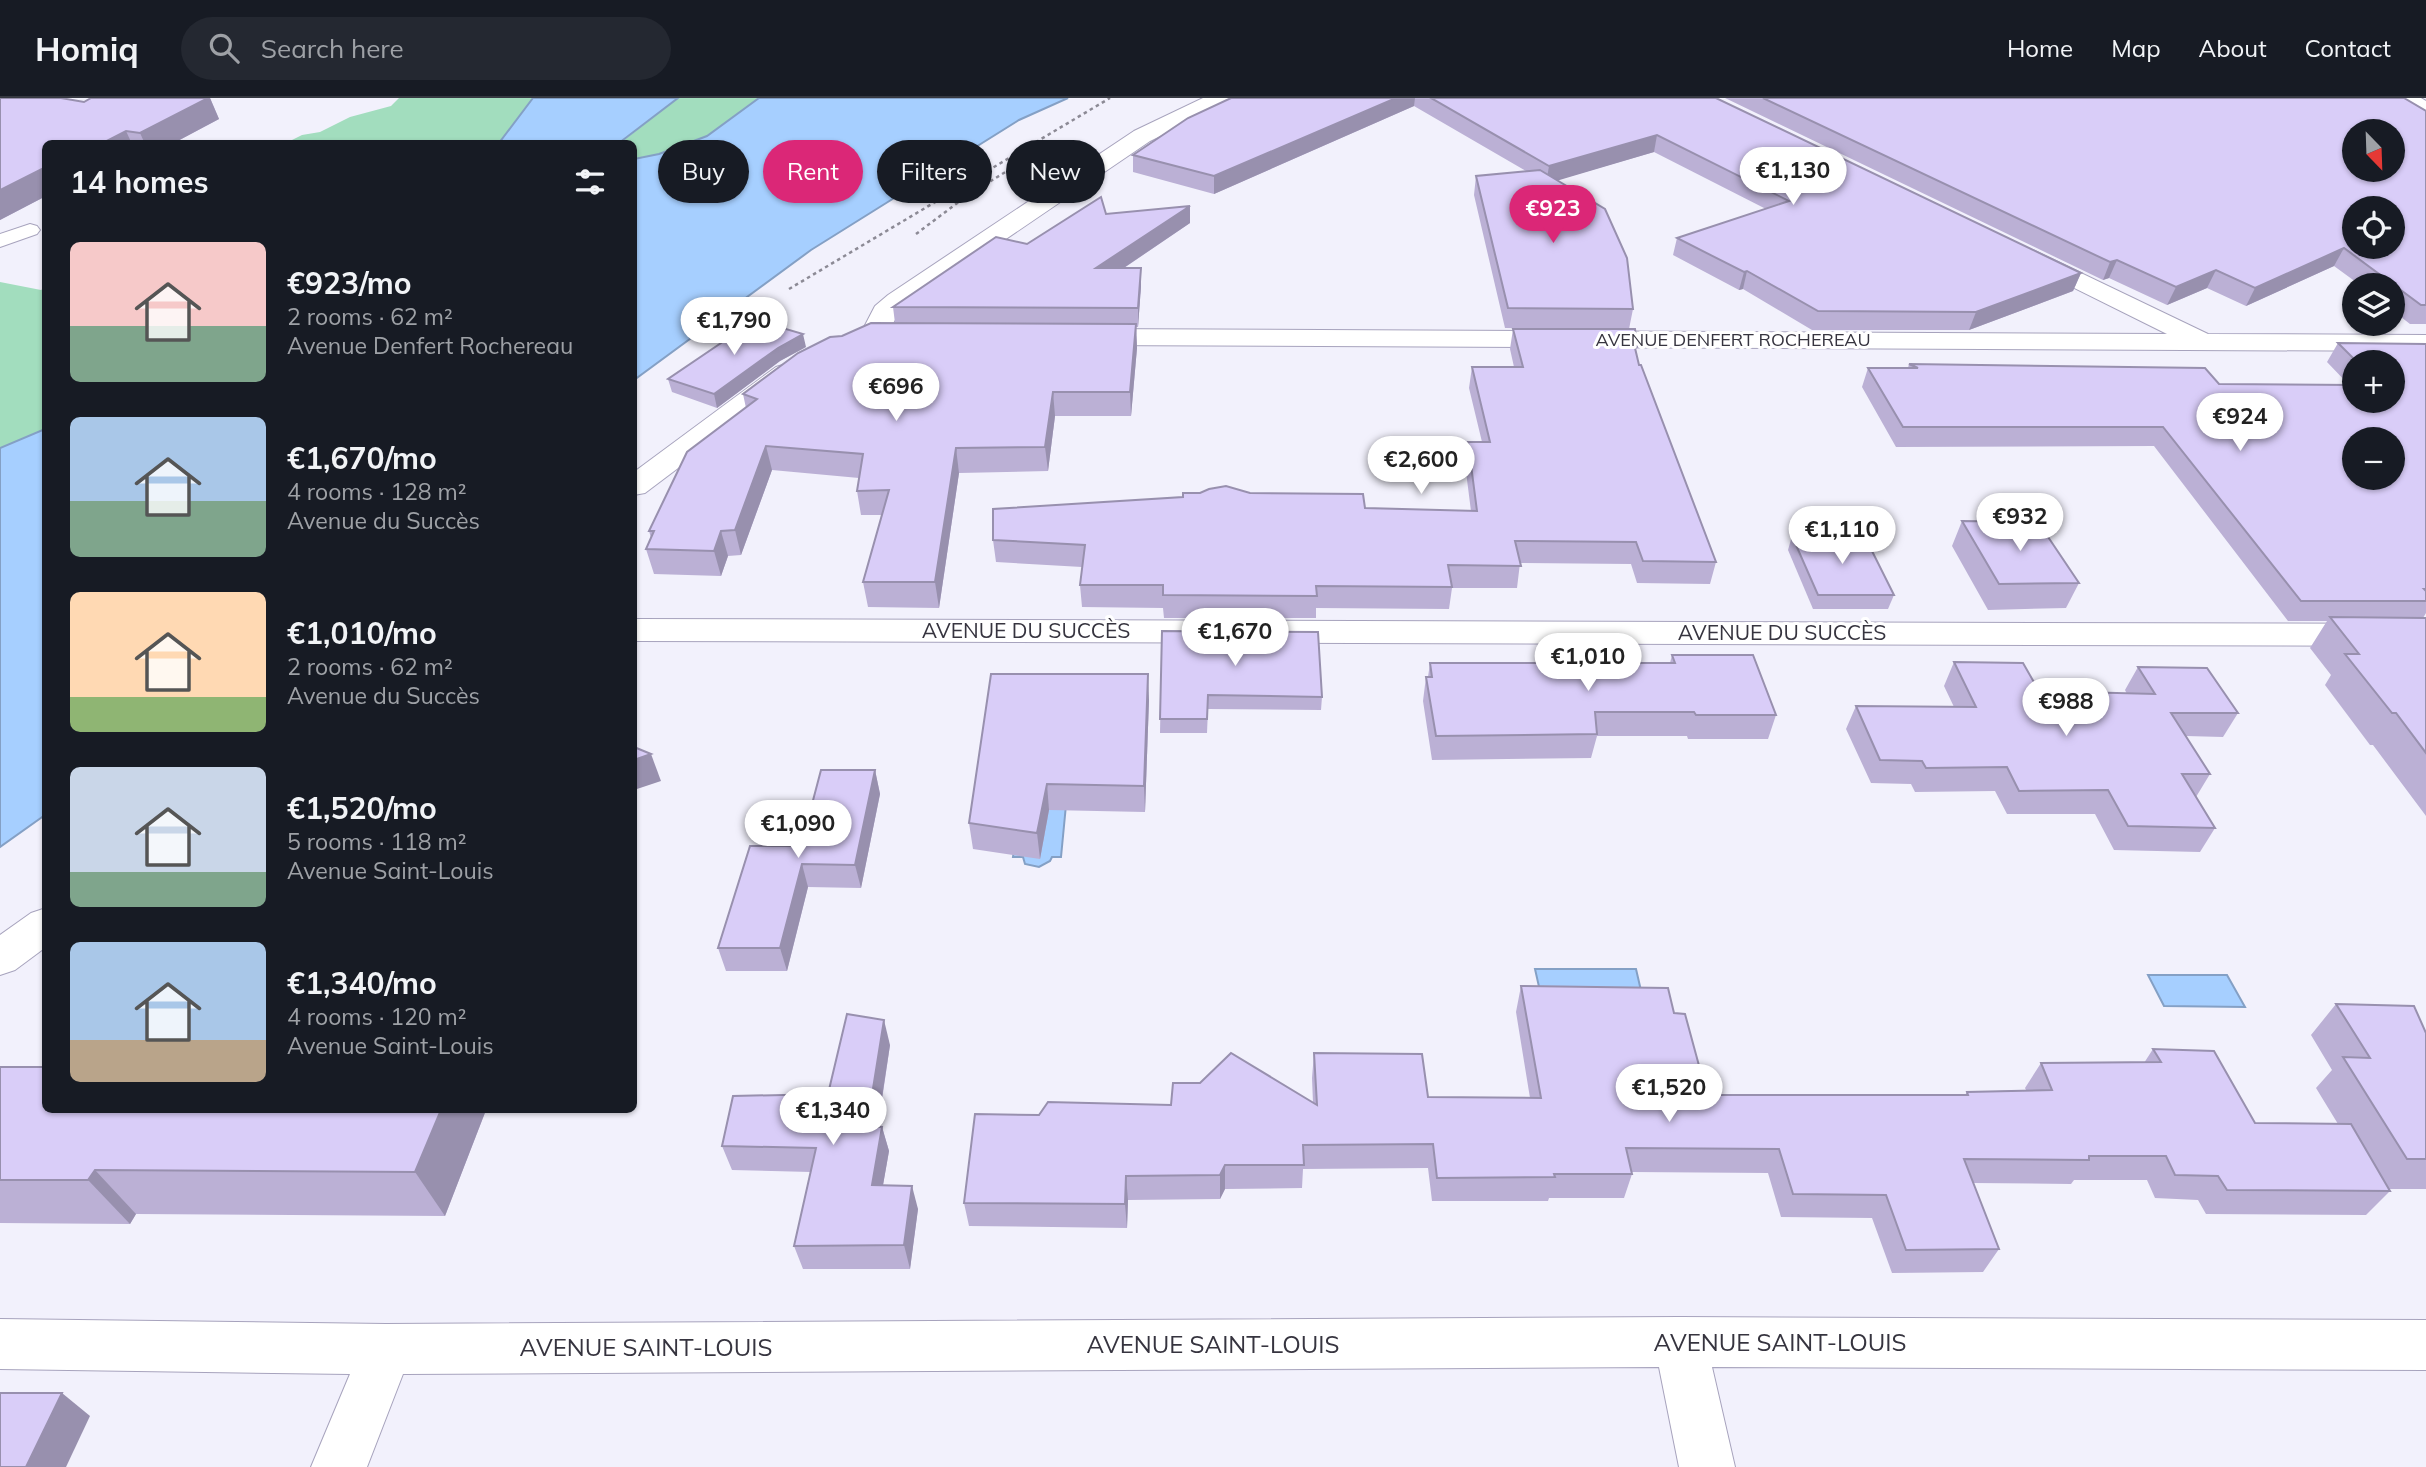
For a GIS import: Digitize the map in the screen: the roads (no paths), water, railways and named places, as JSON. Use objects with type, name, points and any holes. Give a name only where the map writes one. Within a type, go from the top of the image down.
[{"type":"street","points":[[873,336],[885,312],[897,301],[1142,136],[1220,98]]},
{"type":"street","points":[[2406,98],[2426,110]]},
{"type":"street","points":[[2017,250],[2206,342]]},
{"type":"street","points":[[637,484],[792,369],[823,352],[873,336],[903,336]]},
{"type":"street","name":"AVENUE DENFERT ROCHEREAU","points":[[1056,337],[2426,343]]},
{"type":"street","name":"AVENUE DU SUCCÈS","points":[[637,630],[2426,635]]},
{"type":"street","points":[[0,958],[42,927]]},
{"type":"street","points":[[1681,1342],[1707,1467]]},
{"type":"street","name":"AVENUE SAINT-LOUIS","points":[[0,1344],[386,1349],[1681,1342],[2426,1345]]},
{"type":"street","points":[[339,1467],[386,1349]]},
{"type":"lane","points":[[0,241],[30,230]]},
{"type":"water","points":[[533,98],[678,98],[623,140],[501,140]]},
{"type":"water","points":[[759,98],[1068,98],[1019,120],[987,140],[877,140],[877,203],[886,203],[811,250],[637,378],[637,158],[658,154],[658,203],[749,203],[749,140],[696,140],[707,136]]},
{"type":"water","points":[[42,430],[42,817],[0,847],[0,448]]},
{"type":"water","points":[[1023,784],[1068,784],[1061,857],[1052,857],[1039,867],[1025,864],[1023,857],[1013,857]]},
{"type":"water","points":[[1535,969],[1636,969],[1642,995],[1544,1009]]},
{"type":"water","points":[[2148,975],[2227,975],[2245,1007],[2164,1006]]}]
